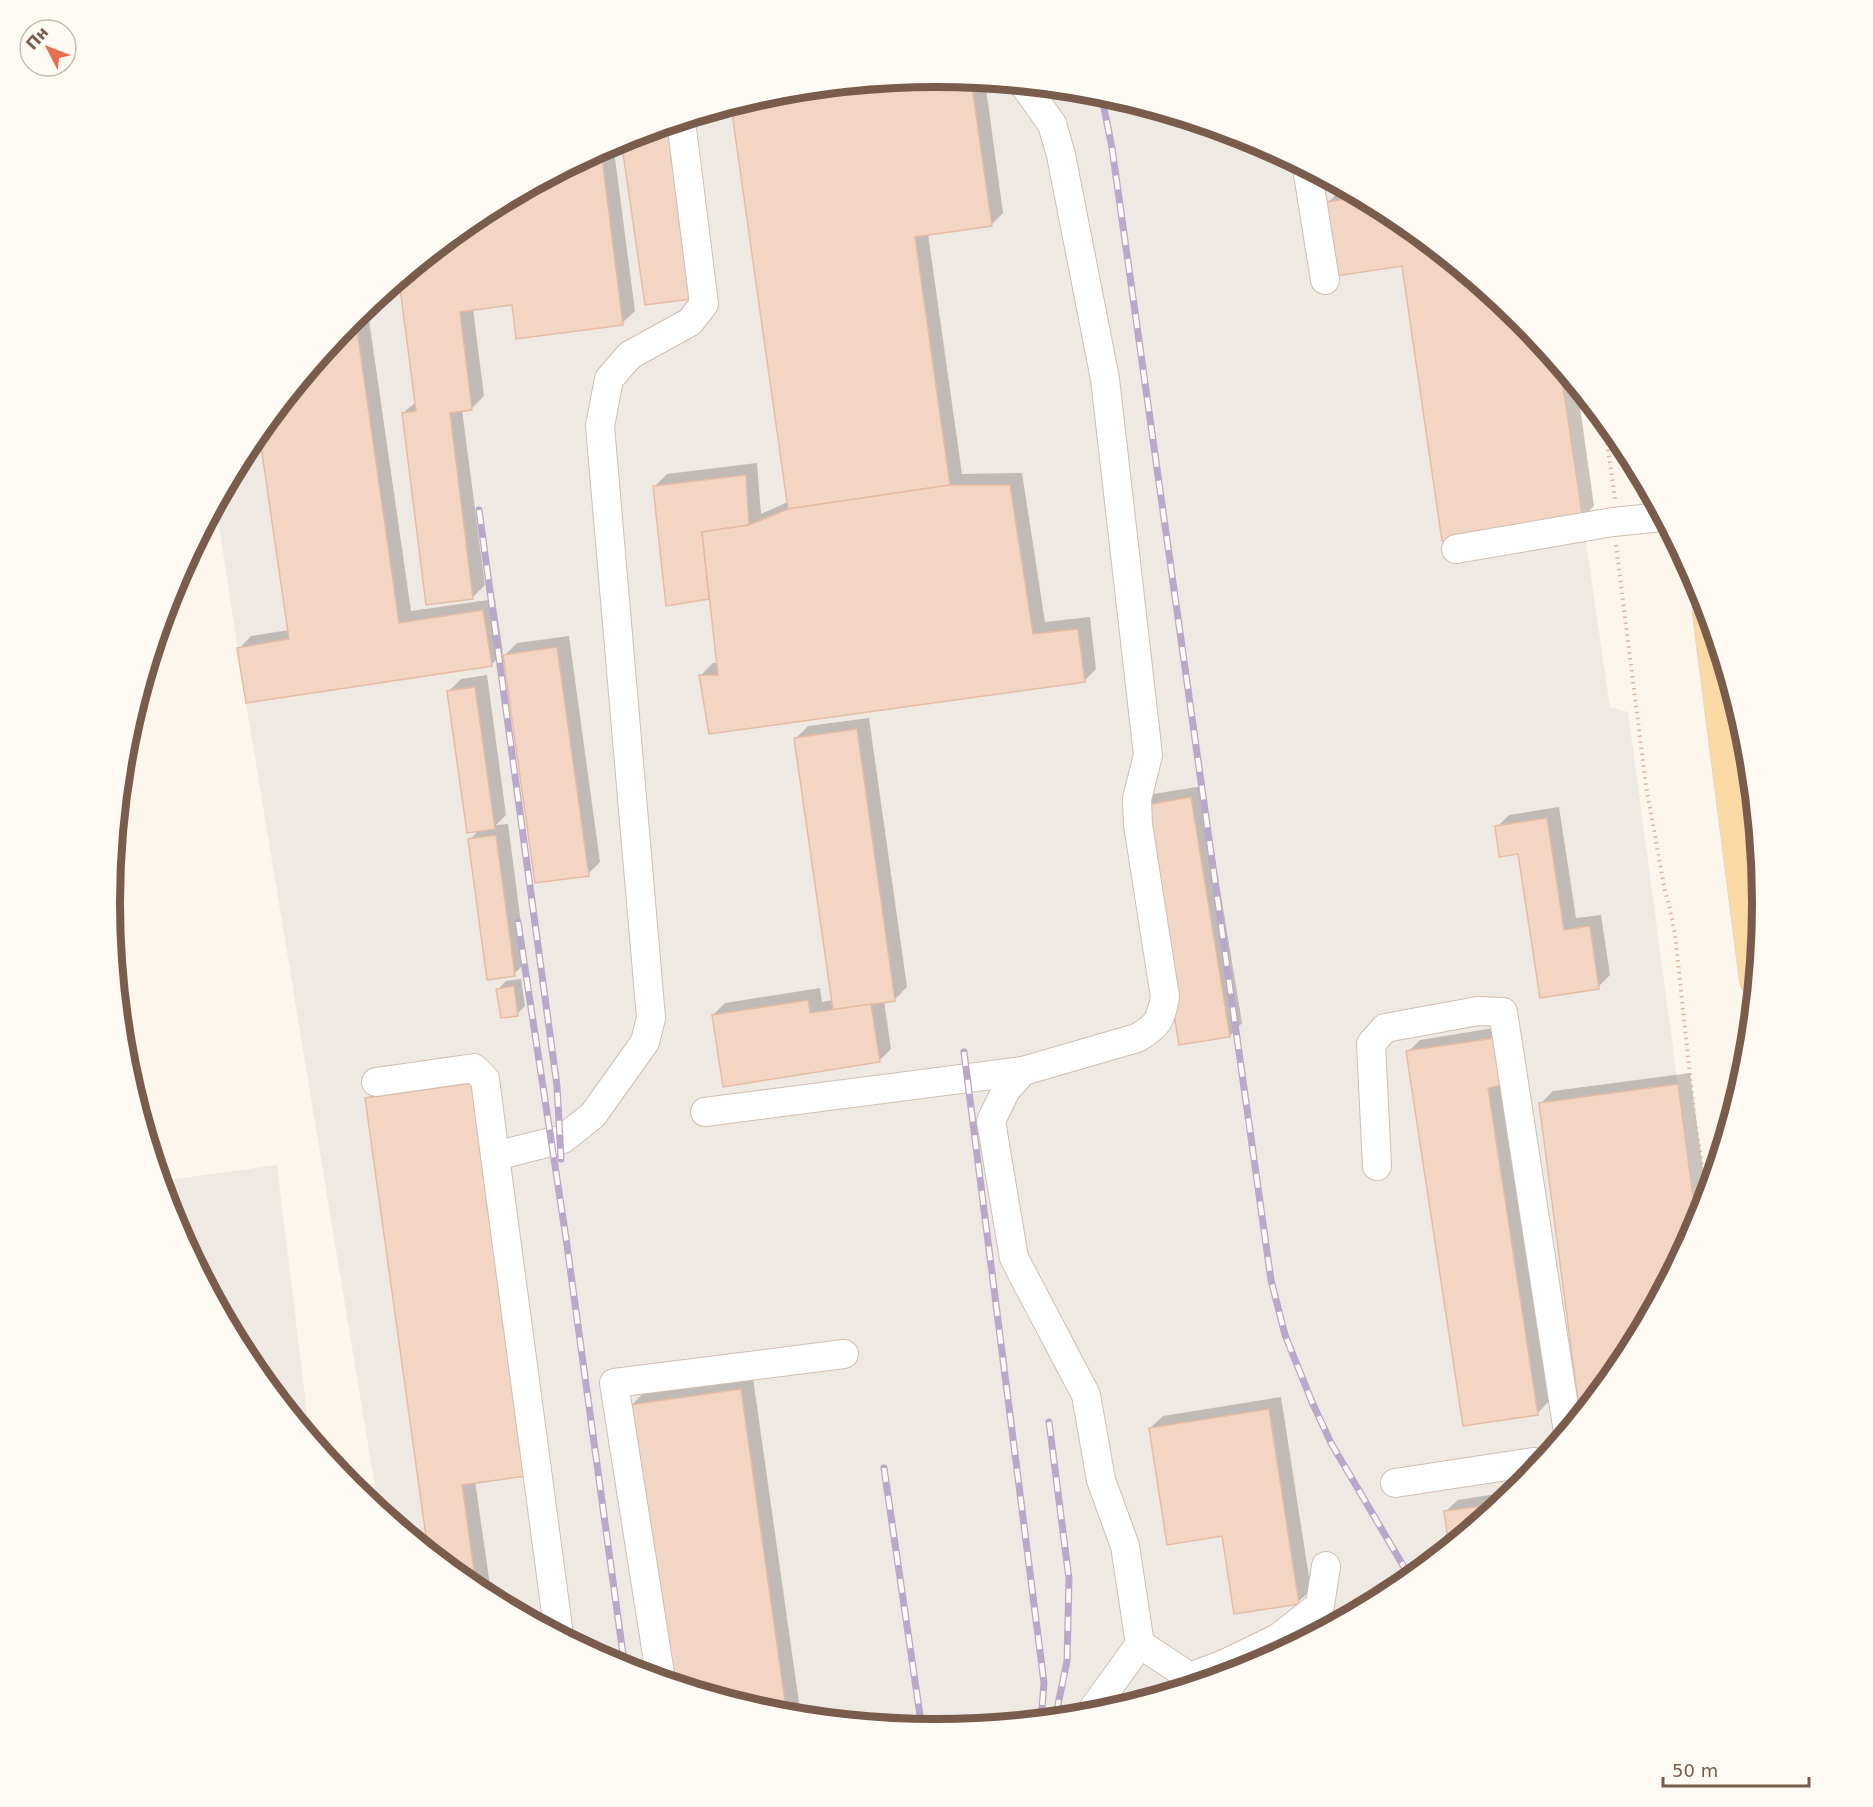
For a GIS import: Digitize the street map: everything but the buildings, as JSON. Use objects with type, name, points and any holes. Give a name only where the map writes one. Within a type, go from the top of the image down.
[{"type":"main road","points":[[1722,681],[1739,766],[1752,930]]},
{"type":"lane","points":[[705,1112],[1023,1071],[1137,1038],[1152,1030],[1161,1017],[1165,997],[1138,825],[1137,799],[1148,755],[1105,380],[1061,155],[1052,124],[1030,93]]},
{"type":"lane","points":[[495,1156],[562,1139],[593,1115],[645,1042],[651,1018],[600,426],[609,379],[630,355],[690,322],[704,304],[682,128]]},
{"type":"lane","points":[[1308,177],[1325,280]]},
{"type":"lane","points":[[1456,549],[1613,522],[1656,518]]},
{"type":"lane","points":[[1377,1166],[1371,1044],[1385,1028],[1478,1011],[1503,1012],[1566,1422]]},
{"type":"lane","points":[[376,1082],[474,1068],[485,1079],[558,1627]]},
{"type":"lane","points":[[1023,1071],[1006,1090],[991,1121],[1014,1258],[1086,1395],[1101,1480],[1125,1546],[1140,1644],[1097,1704]]},
{"type":"lane","points":[[660,1672],[614,1383],[844,1354]]},
{"type":"lane","points":[[1395,1483],[1531,1462]]},
{"type":"lane","points":[[1201,1676],[1278,1638],[1320,1605],[1326,1566]]},
{"type":"lane","points":[[1140,1644],[1190,1680]]},
{"type":"path","points":[[1607,438],[1615,496],[1616,516],[1613,522],[1646,786],[1675,935],[1695,1122],[1704,1181]]},
{"type":"shaded area","points":[[936,87],[1043,94],[1148,115],[1199,130],[1298,171],[1345,196],[1390,225],[1434,256],[1475,290],[1514,326],[1562,379],[1610,707],[1628,712],[1694,1207],[1669,1265],[1644,1312],[1615,1357],[1584,1401],[1514,1481],[1434,1551],[1345,1611],[1298,1636],[1199,1677],[1148,1692],[1043,1713],[990,1718],[936,1720],[830,1713],[725,1692],[674,1677],[575,1636],[528,1611],[439,1551],[377,1497],[246,703],[218,516],[229,495],[289,406],[359,326],[439,256],[528,196],[575,171],[674,130],[777,103],[830,94]]},
{"type":"shaded area","points":[[277,1165],[308,1424],[289,1401],[229,1312],[204,1265],[168,1180]]},
{"type":"railway","points":[[1103,105],[1112,148],[1271,1280],[1285,1335],[1331,1443],[1406,1571]]},
{"type":"railway","points":[[479,510],[557,1086],[561,1159]]},
{"type":"railway","points":[[518,922],[566,1238],[623,1658]]},
{"type":"railway","points":[[964,1052],[1044,1683],[1042,1713]]},
{"type":"railway","points":[[1049,1422],[1069,1579],[1067,1661],[1057,1711]]},
{"type":"railway","points":[[884,1468],[921,1719]]}]
